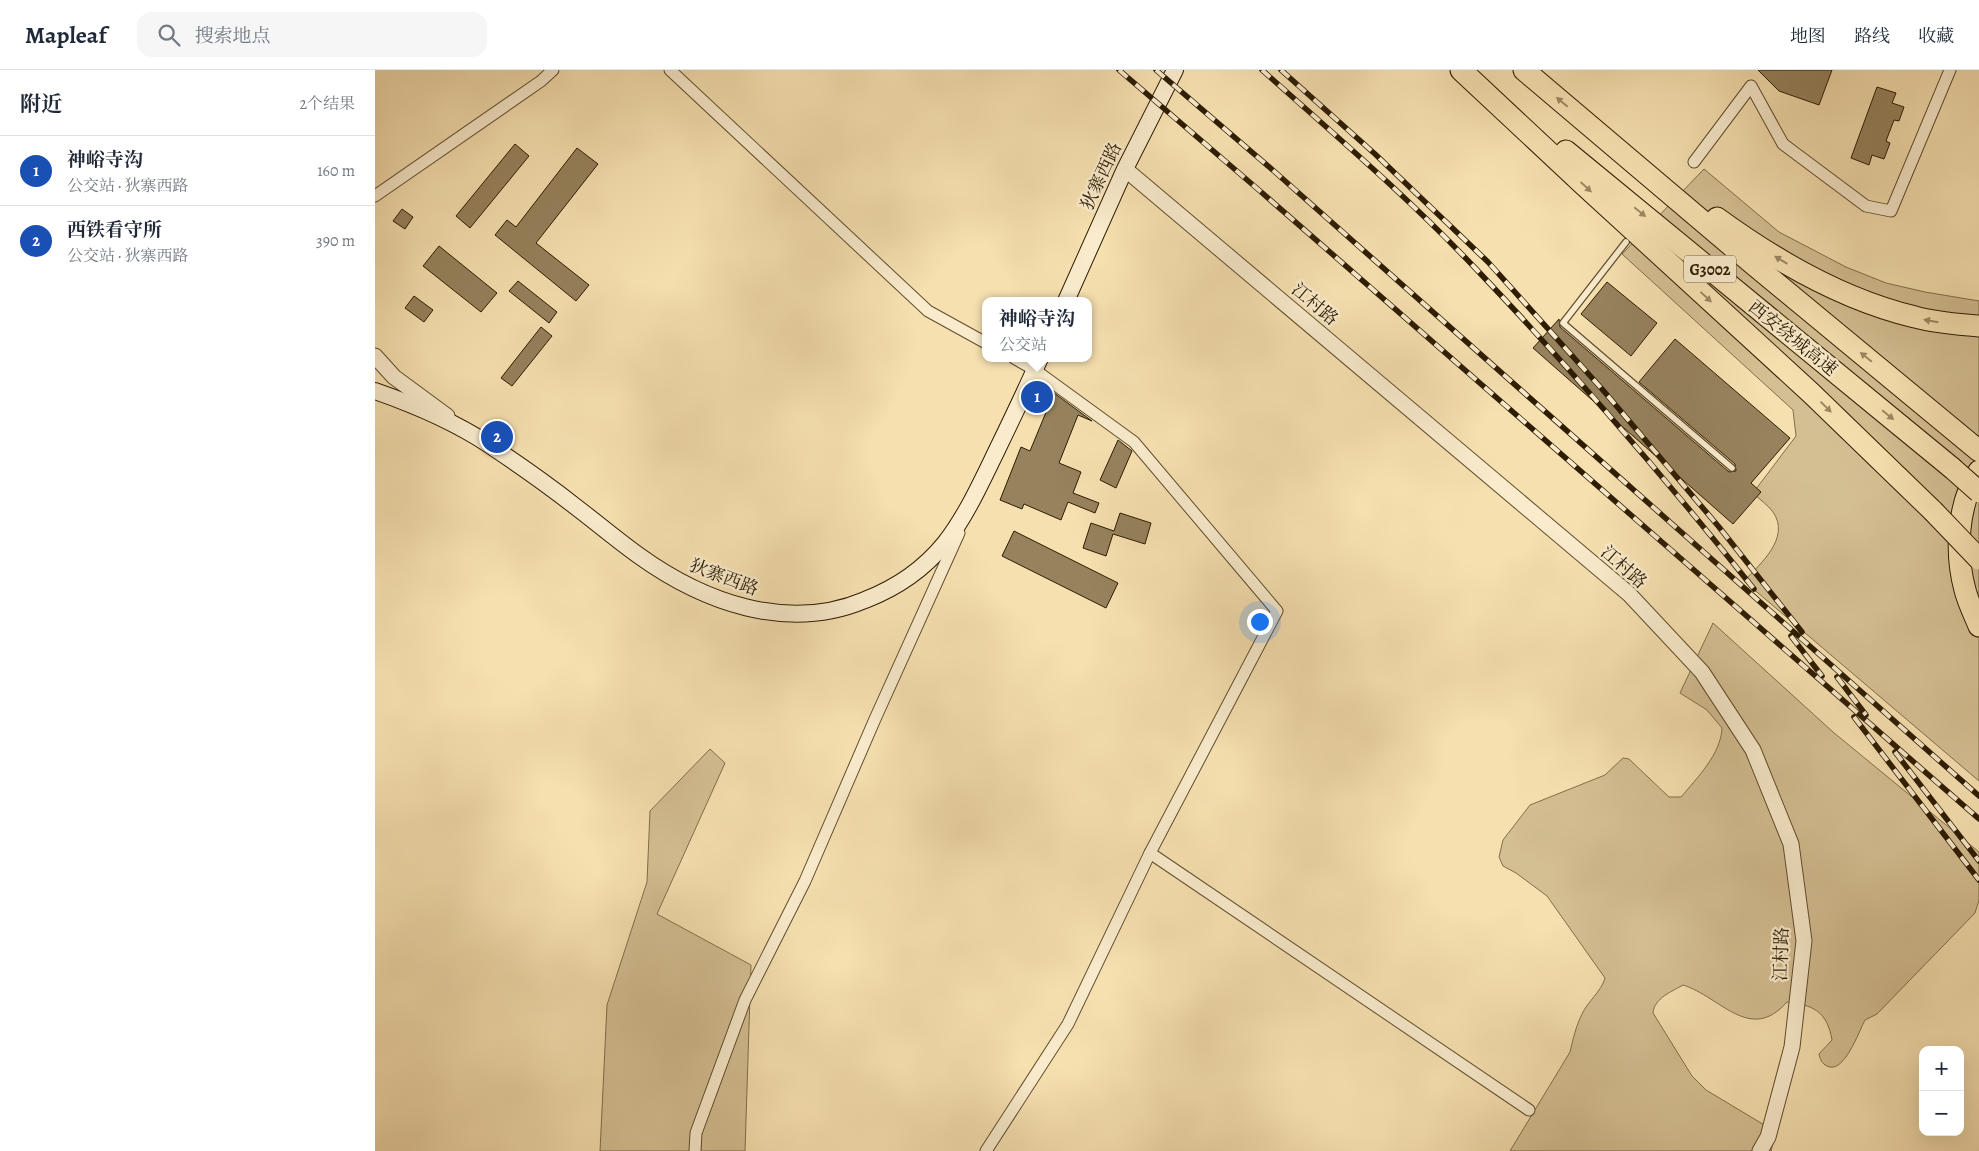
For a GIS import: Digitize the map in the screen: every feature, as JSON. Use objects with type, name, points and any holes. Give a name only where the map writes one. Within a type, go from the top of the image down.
[{"type":"highway","points":[[1461,70],[1811,393],[1933,511],[1979,559]]},
{"type":"highway","name":"西安绕城高速","points":[[1467,70],[1979,492]]},
{"type":"highway","name":"西安绕城高速","points":[[1523,70],[1975,448]]},
{"type":"highway","points":[[1599,133],[1727,226],[1813,278],[1844,293],[1893,311],[1935,322],[1979,326]]},
{"type":"highway","points":[[1979,471],[1967,498],[1961,522],[1959,545],[1965,590],[1979,626]]},
{"type":"main road","name":"狄寨西路","points":[[1068,297],[1125,169],[1175,70]]},
{"type":"main road","name":"狄寨西路","points":[[375,391],[424,409],[469,432],[577,508],[637,555],[679,582],[703,594],[741,607],[782,614],[819,613],[839,609],[875,596],[907,578],[924,565],[946,542],[982,481],[1037,364]]},
{"type":"street","points":[[375,196],[541,81],[553,70]]},
{"type":"street","points":[[670,70],[928,311],[982,341]]},
{"type":"street","points":[[1694,162],[1751,86],[1783,144],[1866,206],[1891,211],[1950,70]]},
{"type":"street","name":"江村路","points":[[1125,169],[1629,594],[1702,672],[1753,750],[1791,844],[1805,941],[1792,1047],[1768,1137],[1760,1151]]},
{"type":"street","points":[[375,356],[394,377],[469,432]]},
{"type":"street","points":[[986,1151],[1068,1024],[1150,852],[1277,611],[1134,442],[1037,364]]},
{"type":"street","points":[[695,1151],[696,1133],[745,1000],[805,881],[875,719],[982,481]]},
{"type":"street","points":[[1150,852],[1529,1110]]},
{"type":"lane","points":[[1626,242],[1563,323],[1732,468]]},
{"type":"shaded area","points":[[1704,169],[1779,232],[1846,267],[1886,283],[1979,301],[1979,781],[1744,581],[1765,559],[1776,541],[1778,522],[1773,512],[1753,493],[1796,436],[1793,410],[1622,254]]},
{"type":"shaded area","points":[[1713,623],[1833,732],[1979,852],[1979,900],[1975,913],[1877,1014],[1865,1020],[1845,1058],[1833,1067],[1824,1064],[1819,1054],[1832,1040],[1827,1022],[1817,1011],[1804,1005],[1787,1002],[1773,1014],[1760,1019],[1735,1014],[1697,991],[1683,985],[1660,999],[1653,1013],[1692,1076],[1706,1090],[1766,1126],[1774,1139],[1771,1151],[1510,1151],[1570,1052],[1576,1028],[1582,1014],[1601,988],[1605,978],[1547,896],[1516,873],[1503,866],[1499,857],[1503,840],[1530,805],[1605,775],[1623,758],[1629,759],[1669,797],[1681,797],[1701,774],[1713,756],[1721,738],[1722,728],[1707,710],[1680,693]]},
{"type":"shaded area","points":[[710,749],[725,763],[657,914],[751,965],[745,1151],[600,1151],[607,1005],[647,882],[650,811]]},
{"type":"building","points":[[1758,70],[1832,70],[1819,105],[1779,91]]},
{"type":"building","points":[[1877,87],[1896,93],[1892,103],[1904,107],[1899,121],[1894,120],[1886,141],[1890,143],[1884,159],[1872,155],[1869,165],[1851,158]]},
{"type":"building","points":[[515,144],[529,156],[470,228],[456,216]]},
{"type":"building","points":[[577,148],[598,164],[536,243],[589,285],[576,301],[495,235],[507,220],[516,227]]},
{"type":"building","points":[[402,209],[413,217],[405,229],[393,221]]},
{"type":"building","points":[[439,246],[497,293],[481,312],[423,266]]},
{"type":"building","points":[[518,281],[557,312],[549,323],[509,291]]},
{"type":"building","points":[[1607,282],[1657,323],[1631,356],[1581,314]]},
{"type":"building","points":[[414,296],[433,310],[424,322],[405,308]]},
{"type":"building","points":[[1559,319],[1560,327],[1729,472],[1736,471],[1735,464],[1639,382],[1675,339],[1790,438],[1751,483],[1761,492],[1733,524],[1533,348]]},
{"type":"building","points":[[541,327],[552,336],[512,386],[501,378]]},
{"type":"building","points":[[1054,393],[1092,421],[1078,415],[1059,463],[1081,472],[1073,493],[1099,503],[1095,513],[1068,502],[1061,520],[1024,504],[1022,509],[1000,500],[1021,447],[1030,451]]},
{"type":"building","points":[[1118,440],[1132,451],[1116,488],[1100,480]]},
{"type":"building","points":[[1120,513],[1151,523],[1145,544],[1113,534],[1106,556],[1083,548],[1091,523],[1114,531]]},
{"type":"building","points":[[1014,531],[1118,583],[1106,608],[1002,556]]},
{"type":"railway","points":[[1119,70],[1979,819]]},
{"type":"railway","points":[[1156,70],[1275,172],[1979,796]]},
{"type":"railway","points":[[1262,70],[1399,193],[1477,270],[1619,426],[1754,589]]},
{"type":"railway","points":[[1281,70],[1375,154],[1488,262],[1602,389],[1719,527],[1802,632]]},
{"type":"railway","points":[[1791,636],[1822,676]]},
{"type":"railway","points":[[1837,677],[1866,715]]},
{"type":"railway","points":[[1854,717],[1979,880]]},
{"type":"railway","points":[[1895,752],[1979,861]]},
{"type":"place","name":"神峪寺沟","points":[[1037,397]]},
{"type":"place","name":"西铁看守所","points":[[497,437]]}]
